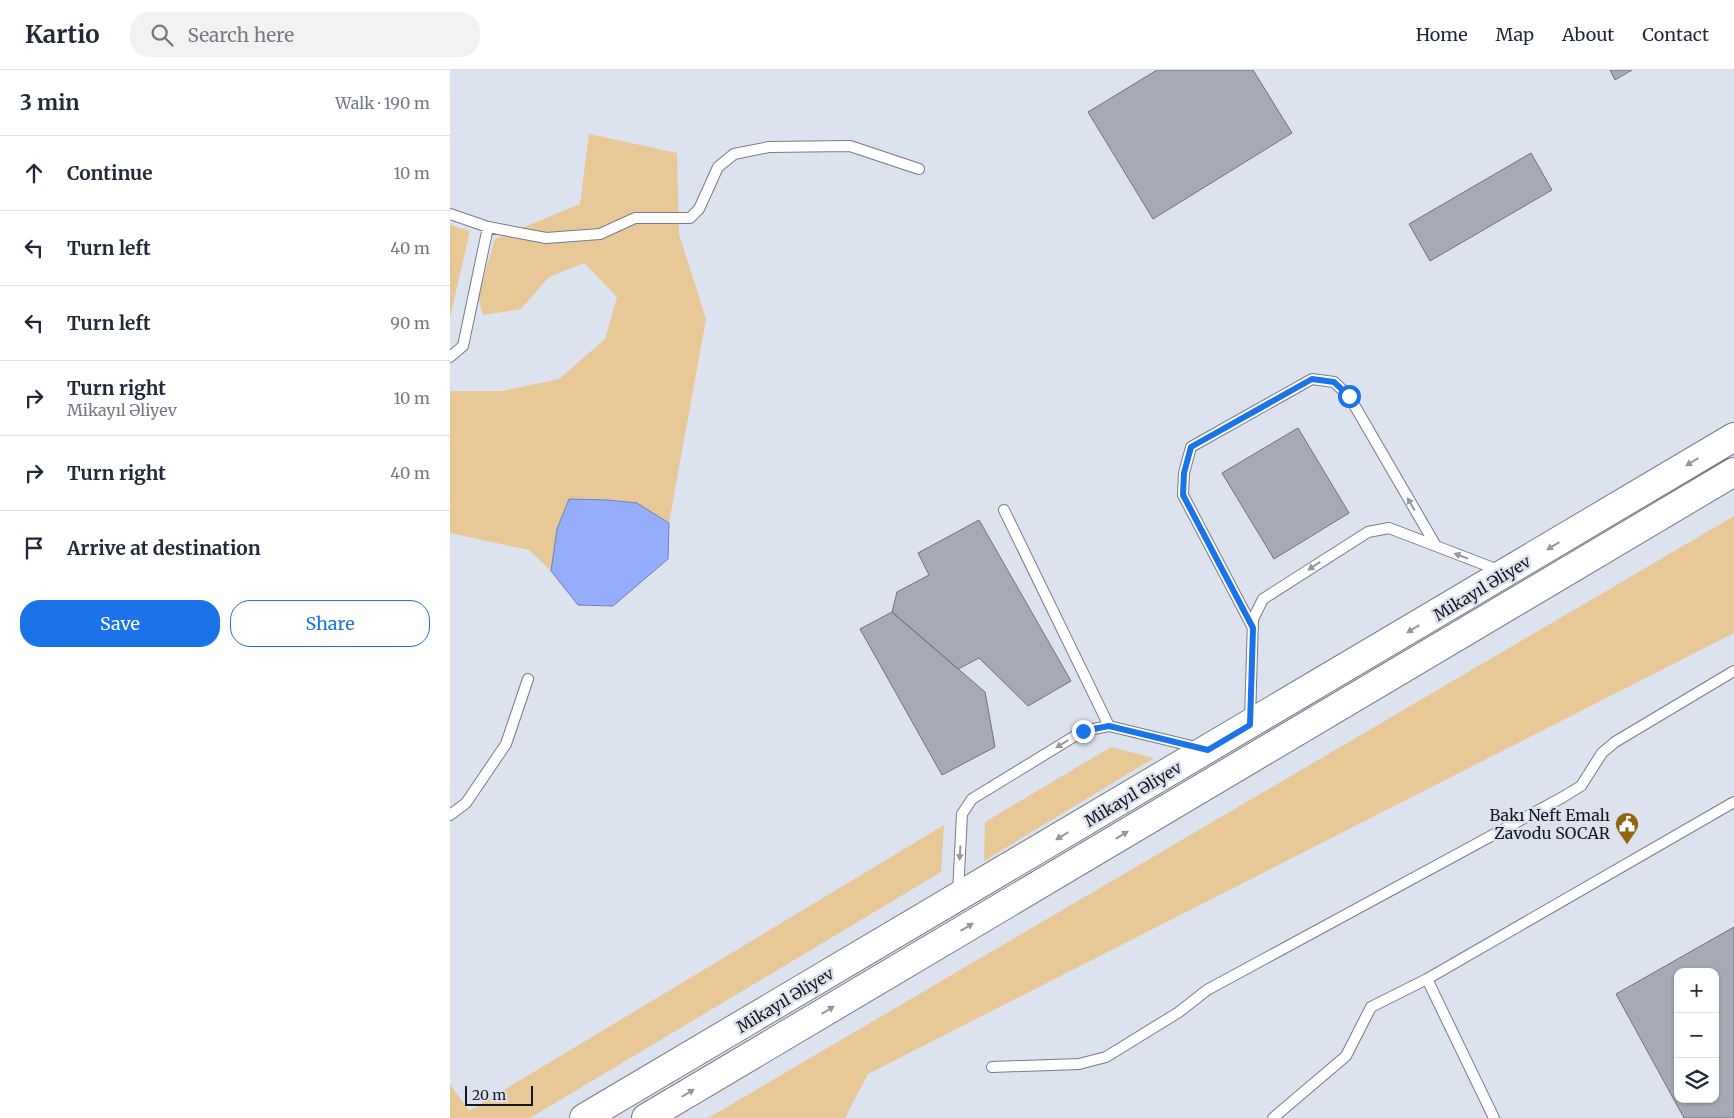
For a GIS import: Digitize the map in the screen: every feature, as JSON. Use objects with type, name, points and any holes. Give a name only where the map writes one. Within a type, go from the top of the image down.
[{"type":"main road","name":"Mikayıl Əliyev","points":[[584,1118],[1734,438]]},
{"type":"main road","name":"Mikayıl Əliyev","points":[[646,1118],[1734,472]]},
{"type":"lane","points":[[450,214],[488,227],[546,238],[600,234],[635,218],[690,218],[699,209],[718,167],[734,154],[769,147],[850,146],[918,169]]},
{"type":"lane","points":[[450,356],[463,346],[488,227]]},
{"type":"lane","points":[[1253,628],[1183,495],[1184,473],[1191,447],[1312,379],[1334,382],[1349,396],[1436,546]]},
{"type":"lane","points":[[1004,510],[1109,726]]},
{"type":"lane","points":[[1250,725],[1253,619],[1263,599],[1368,532],[1389,528],[1506,573]]},
{"type":"lane","points":[[992,1066],[1079,1064],[1106,1057],[1178,1012],[1208,990],[1581,786],[1602,753],[1615,742],[1734,671]]},
{"type":"lane","points":[[450,815],[466,803],[506,744],[528,679]]},
{"type":"lane","points":[[958,897],[962,814],[972,799],[1083,731],[1109,726],[1208,750]]},
{"type":"lane","points":[[1273,1118],[1346,1056],[1371,1006],[1427,979],[1734,802]]},
{"type":"lane","points":[[1427,979],[1494,1118]]},
{"type":"shaded area","points":[[589,134],[677,153],[679,234],[706,319],[669,523],[637,503],[569,499],[557,529],[551,571],[529,550],[450,533],[450,391],[502,391],[559,379],[605,339],[617,297],[584,263],[549,277],[521,309],[483,315],[478,297],[495,239],[580,204]]},
{"type":"shaded area","points":[[450,225],[470,231],[450,318]]},
{"type":"shaded area","points":[[1734,516],[1734,633],[868,1074],[845,1118],[708,1118]]},
{"type":"shaded area","points":[[1111,747],[1154,758],[984,861],[985,822]]},
{"type":"shaded area","points":[[944,825],[941,872],[530,1118],[450,1118],[450,1084],[469,1111]]},
{"type":"water","points":[[569,499],[637,503],[669,523],[668,559],[613,606],[578,605],[551,571],[557,529]]},
{"type":"building","points":[[1157,70],[1253,70],[1292,133],[1153,219],[1088,112]]},
{"type":"building","points":[[1610,70],[1632,70],[1615,80]]},
{"type":"building","points":[[1531,153],[1552,190],[1430,261],[1409,224]]},
{"type":"building","points":[[1298,428],[1349,513],[1274,559],[1222,473]]},
{"type":"building","points":[[979,520],[1071,681],[1028,706],[979,658],[958,669],[892,612],[897,592],[929,575],[918,553]]},
{"type":"building","points":[[892,612],[985,692],[995,747],[942,775],[860,629]]},
{"type":"building","points":[[1734,927],[1734,1118],[1684,1118],[1676,1103],[1719,1103],[1719,968],[1674,968],[1674,1100],[1616,994]]},
{"type":"place","name":"Bakı Neft Emalı Zavodu SOCAR","points":[[1627,845]]},
{"type":"route","points":[[1083,731],[1109,726],[1208,750],[1250,725],[1253,628],[1183,495],[1184,473],[1191,447],[1312,379],[1334,382],[1349,396]]}]
